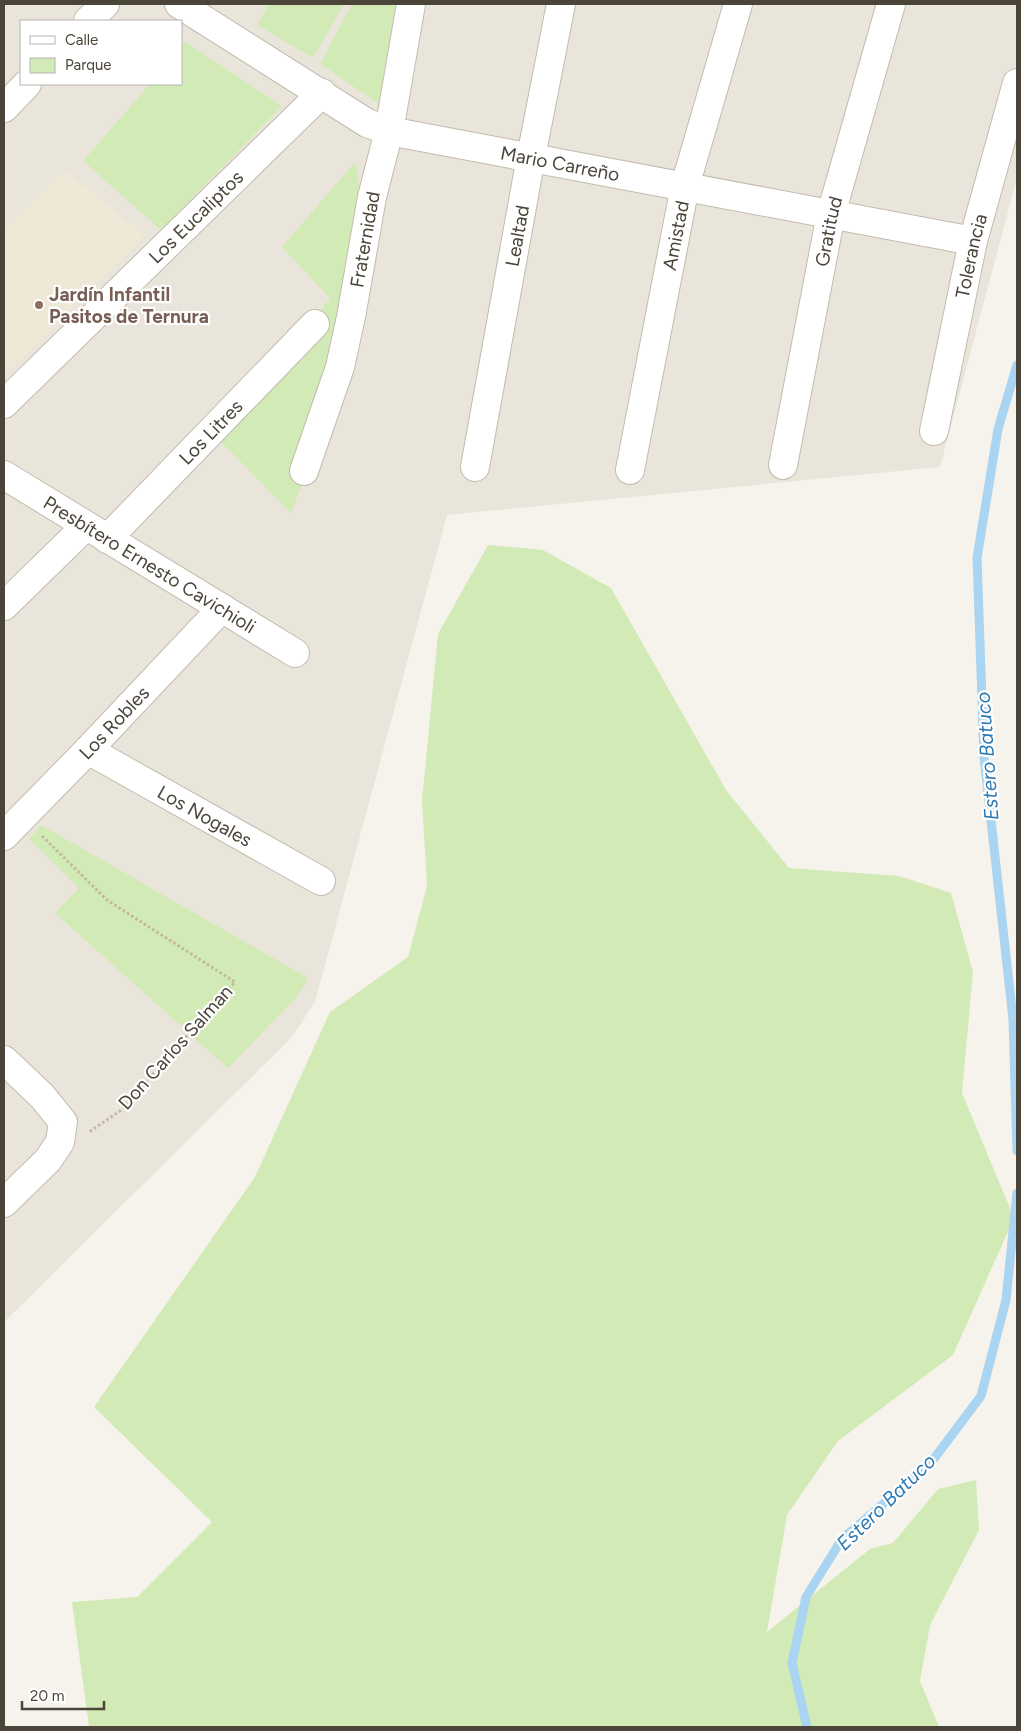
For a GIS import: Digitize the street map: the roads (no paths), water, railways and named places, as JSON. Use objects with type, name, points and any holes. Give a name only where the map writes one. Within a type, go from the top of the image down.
[{"type":"street","points":[[89,20],[105,4]]},
{"type":"street","name":"Mario Carreño","points":[[178,4],[367,123],[389,131],[973,241]]},
{"type":"street","name":"Fraternidad","points":[[304,470],[340,367],[372,197],[389,131],[411,4]]},
{"type":"street","name":"Lealtad","points":[[476,468],[531,157],[561,4]]},
{"type":"street","name":"Amistad","points":[[630,470],[685,186],[738,4]]},
{"type":"street","name":"Gratitud","points":[[783,465],[831,214],[891,4]]},
{"type":"street","name":"Tolerancia","points":[[934,431],[973,241],[1017,83]]},
{"type":"street","points":[[4,108],[26,85]]},
{"type":"street","name":"Los Eucaliptos","points":[[4,404],[322,93]]},
{"type":"street","name":"Los Litres","points":[[4,606],[96,533],[315,324]]},
{"type":"street","name":"Presbítero Ernesto Cavichioli","points":[[4,475],[295,653]]},
{"type":"street","name":"Los Robles","points":[[13,827],[222,608]]},
{"type":"street","name":"Los Nogales","points":[[88,750],[321,881]]},
{"type":"street","points":[[4,1060],[42,1096],[63,1122],[60,1142],[48,1160],[4,1203]]},
{"type":"waterway","name":"Estero Batuco","points":[[1017,365],[998,429],[977,558],[984,757],[1013,1019],[1017,1151]]},
{"type":"waterway","name":"Estero Batuco","points":[[807,1727],[792,1663],[806,1597],[842,1539],[930,1464],[981,1396],[1006,1300],[1017,1193]]},
{"type":"place","name":"Jardín Infantil Pasitos de Ternura","points":[[39,305]]}]
